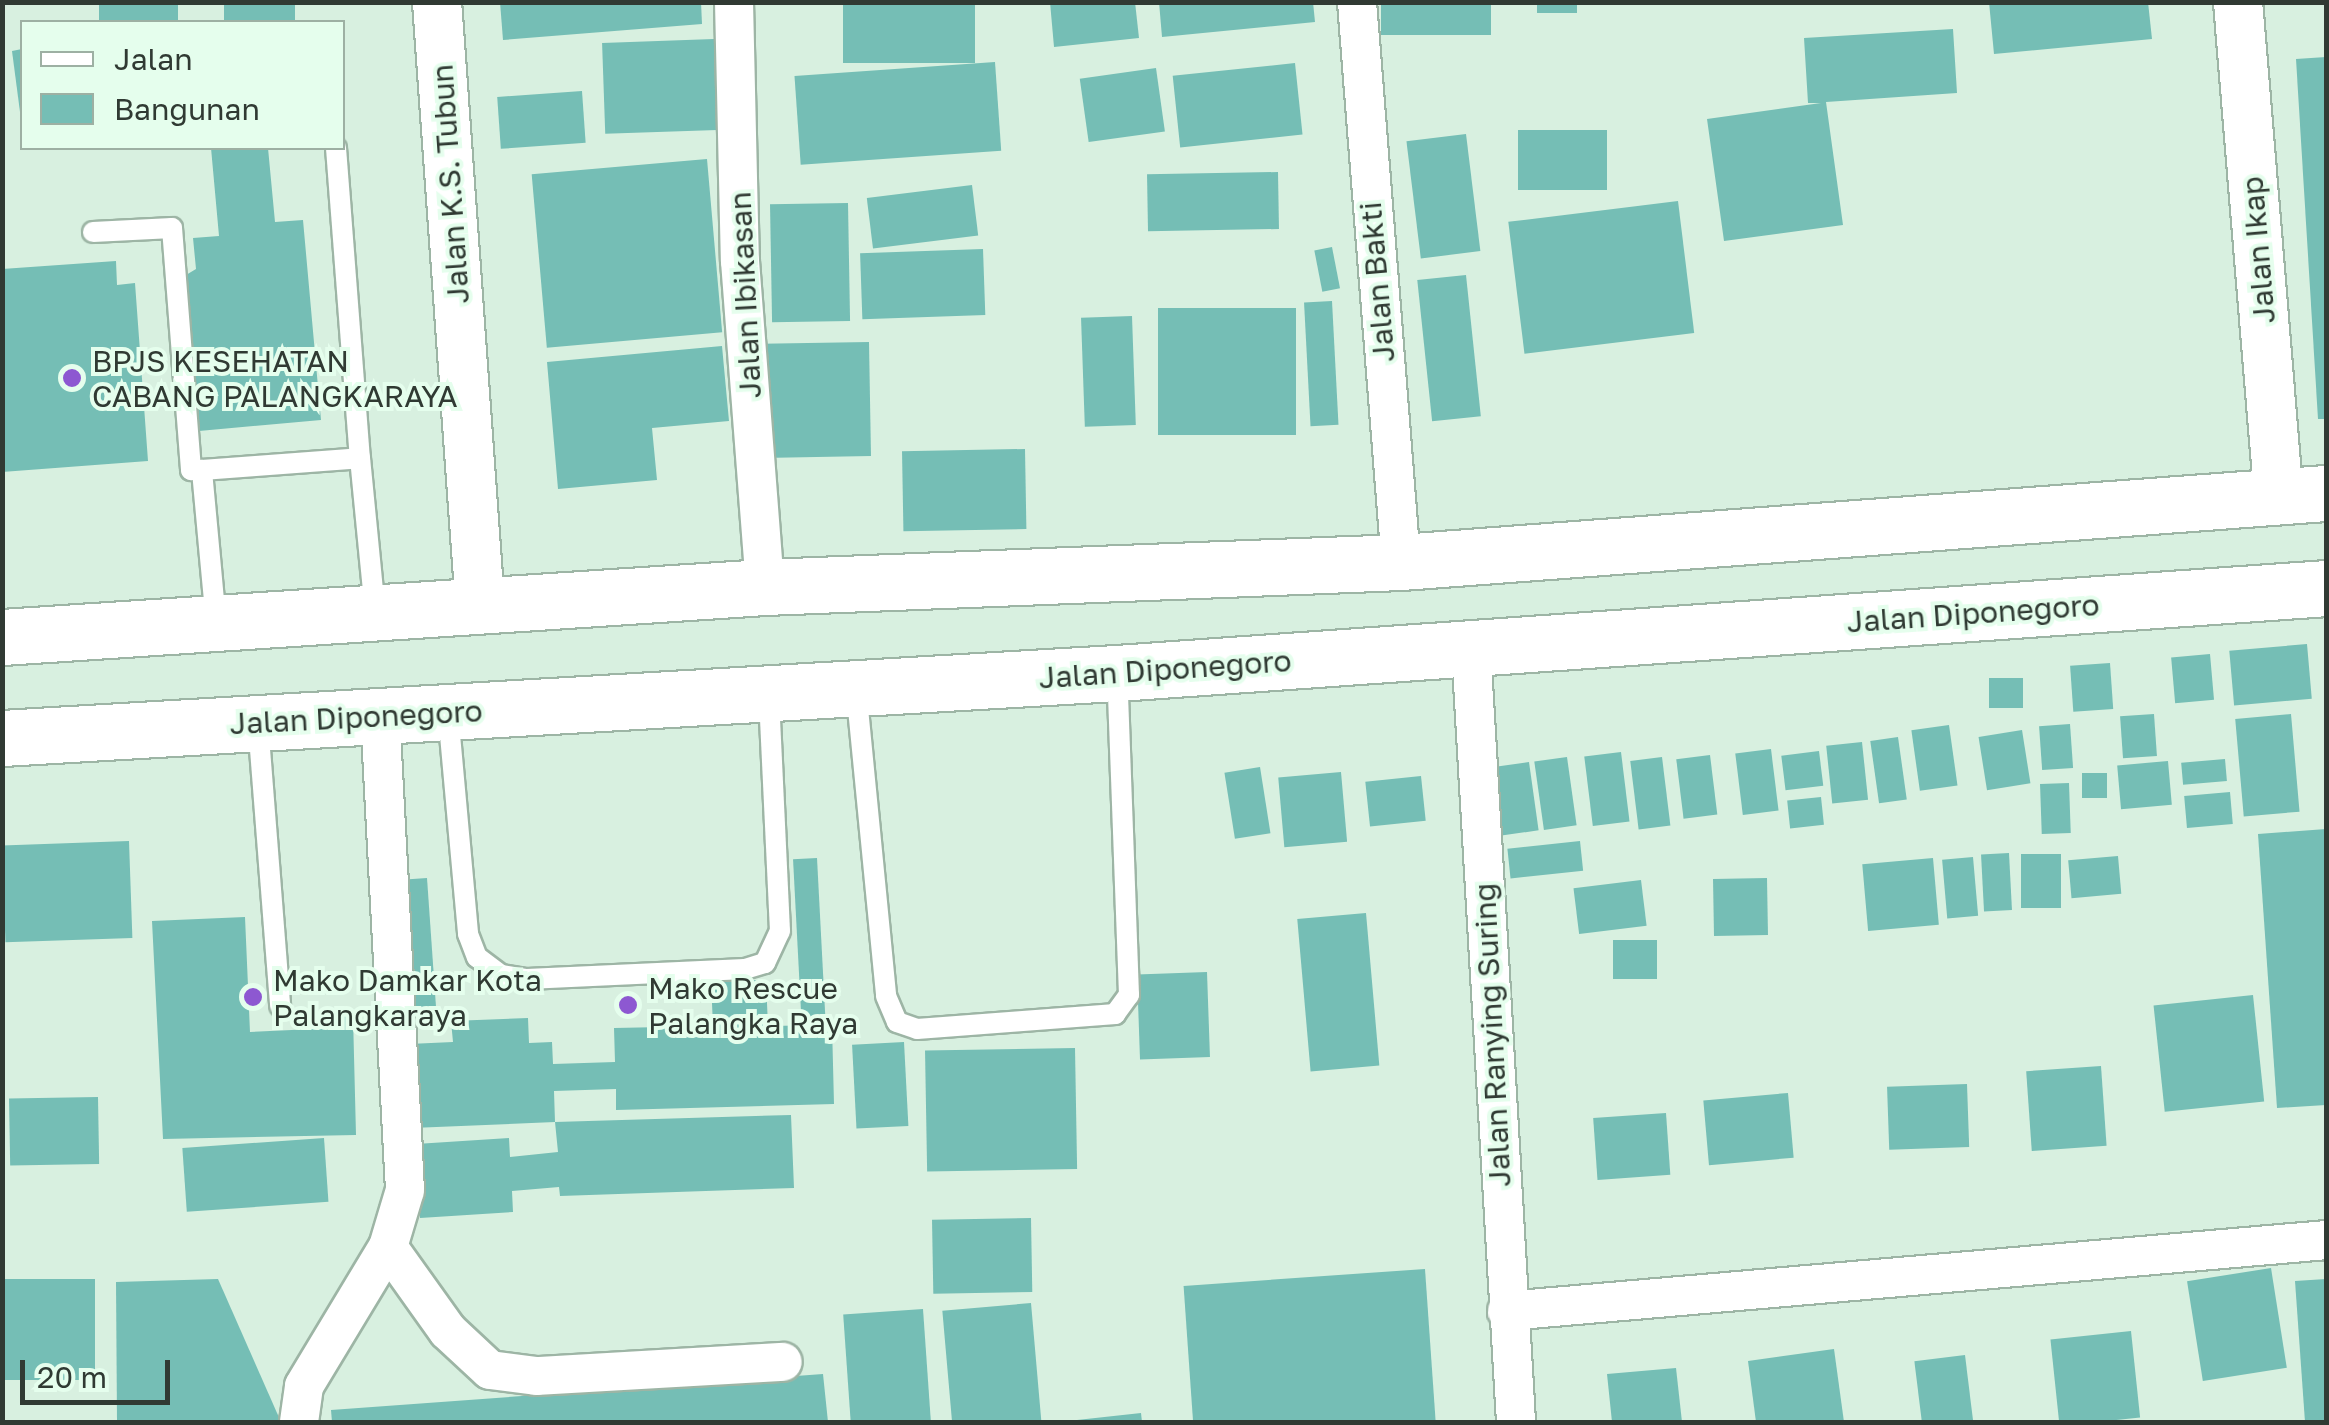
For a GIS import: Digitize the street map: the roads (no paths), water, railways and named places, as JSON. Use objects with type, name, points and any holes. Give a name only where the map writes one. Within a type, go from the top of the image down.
[{"type":"main road","points":[[2,637],[765,587],[1401,562],[2303,496]]},
{"type":"main road","name":"Jalan Diponegoro","points":[[2,738],[768,690],[1117,673],[2326,588]]},
{"type":"street","name":"Jalan K.S. Tubun","points":[[437,2],[480,605]]},
{"type":"street","name":"Jalan Ibikasan","points":[[734,2],[740,262],[765,587]]},
{"type":"street","name":"Jalan Bakti","points":[[1357,2],[1401,562]]},
{"type":"street","name":"Jalan Ikap","points":[[2238,2],[2303,496]]},
{"type":"street","name":"Jalan Ranying Suring","points":[[1470,648],[1516,1422]]},
{"type":"street","points":[[299,1422],[304,1386],[323,1347],[388,1247],[406,1190],[380,715]]},
{"type":"street","points":[[1507,1311],[2326,1240]]},
{"type":"street","points":[[388,1247],[448,1331],[490,1370],[537,1376],[782,1362]]},
{"type":"lane","points":[[336,150],[375,614]]},
{"type":"lane","points":[[93,232],[172,228],[191,470],[360,458]]},
{"type":"lane","points":[[202,470],[216,624]]},
{"type":"lane","points":[[856,688],[886,996],[897,1022],[917,1029],[1115,1014],[1129,995],[1117,673]]},
{"type":"lane","points":[[448,712],[468,934],[477,957],[501,975],[527,980],[745,969],[765,964],[780,932],[768,690]]},
{"type":"lane","points":[[258,722],[280,1006]]},
{"type":"place","name":"BPJS KESEHATAN CABANG PALANGKARAYA","points":[[72,378]]},
{"type":"place","name":"Mako Damkar Kota Palangkaraya","points":[[253,997]]},
{"type":"place","name":"Mako Rescue Palangka Raya","points":[[628,1005]]}]
